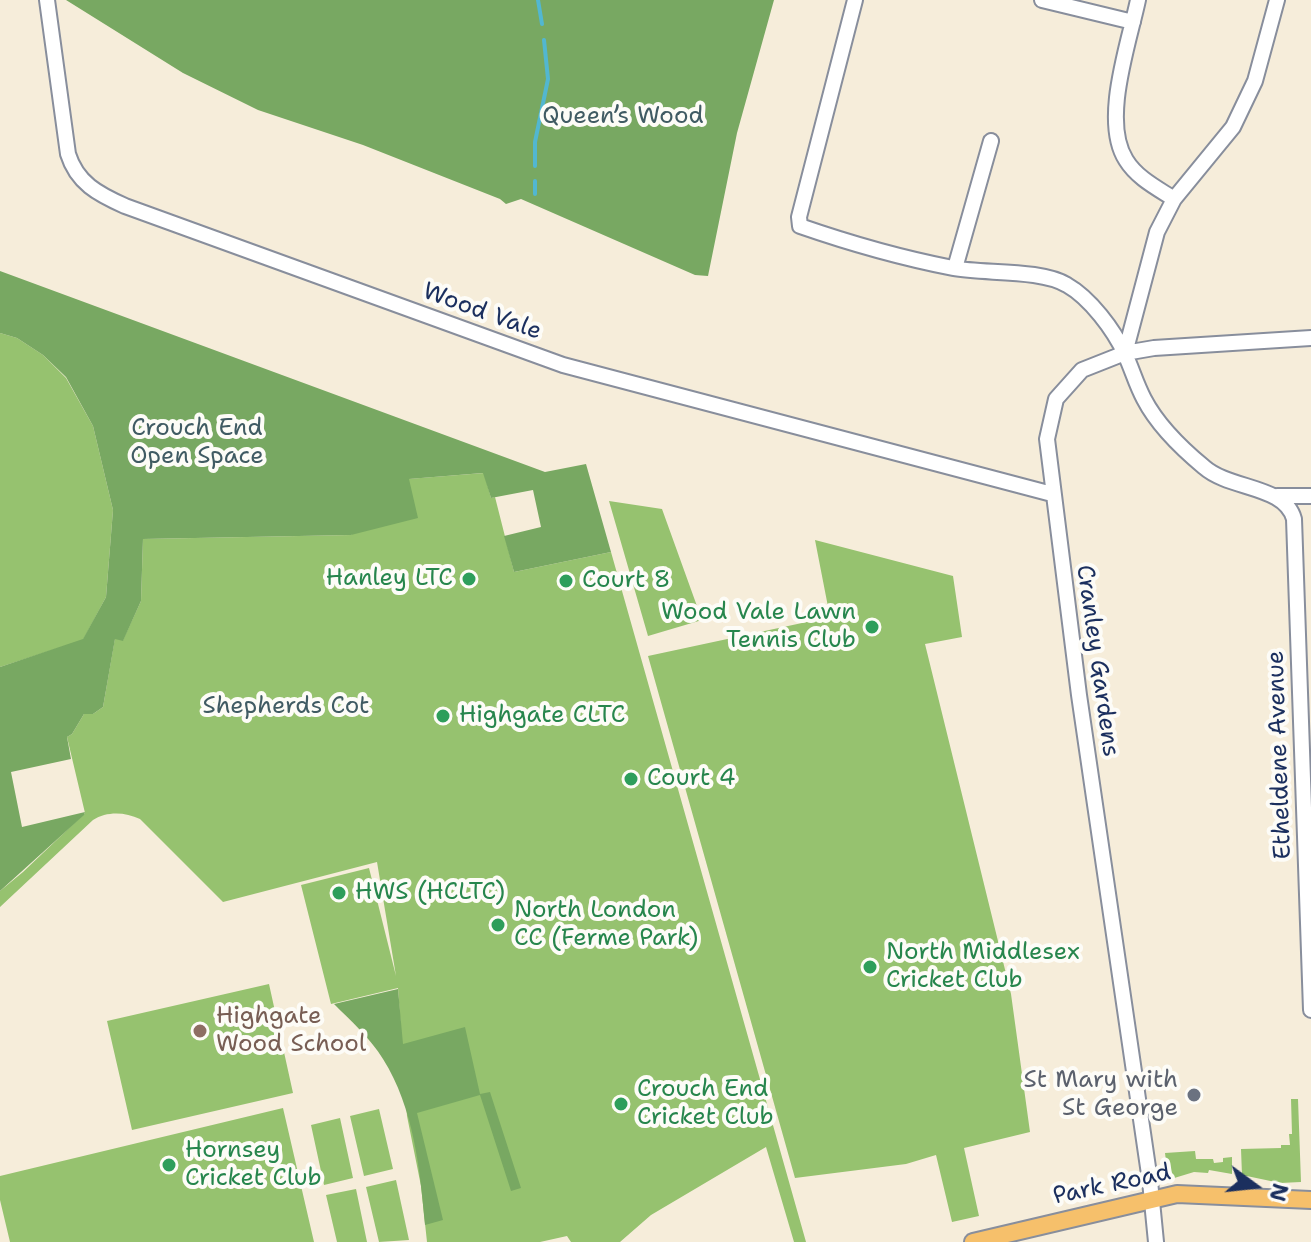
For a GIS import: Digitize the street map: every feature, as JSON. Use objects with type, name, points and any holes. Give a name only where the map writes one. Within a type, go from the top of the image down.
[{"type":"main road","name":"Park Road","points":[[973,1242],[1152,1198],[1204,1194],[1311,1200]]},
{"type":"street","points":[[855,0],[799,217],[800,226],[955,268],[1047,278],[1066,284],[1097,313],[1125,353],[1145,401],[1160,424],[1207,470],[1237,485],[1281,499],[1311,496]]},
{"type":"street","points":[[1042,0],[1133,22]]},
{"type":"street","points":[[1138,0],[1116,102],[1119,146],[1139,176],[1174,199]]},
{"type":"street","points":[[1125,353],[1157,232],[1174,199],[1233,127],[1245,105],[1260,68],[1277,0]]},
{"type":"street","name":"Wood Vale","points":[[49,4],[68,154],[78,177],[101,195],[563,365],[1052,494]]},
{"type":"street","points":[[955,268],[991,141]]},
{"type":"street","name":"Cranley Gardens","points":[[1156,1242],[1052,494],[1047,439],[1056,399],[1082,370],[1125,353],[1154,348],[1311,338]]},
{"type":"street","name":"Etheldene Avenue","points":[[1281,499],[1291,509],[1294,519],[1305,628],[1311,1010]]},
{"type":"green space","name":"Queen’s Wood","points":[[66,0],[774,0],[737,133],[708,276],[695,275],[521,199],[506,204],[363,145],[258,110],[183,73]]},
{"type":"green space","name":"Crouch End Open Space","points":[[0,271],[545,472],[586,464],[611,552],[514,572],[504,536],[541,527],[533,490],[491,498],[483,473],[409,479],[418,518],[351,535],[143,539],[141,601],[123,641],[115,639],[103,707],[93,714],[84,714],[67,737],[71,759],[11,772],[22,827],[85,812],[84,815],[0,891],[0,667],[83,639],[106,597],[113,510],[93,426],[66,377],[43,355],[17,338],[0,333]]},
{"type":"green space","points":[[0,333],[17,338],[43,355],[66,378],[93,426],[113,510],[106,597],[83,640],[0,667]]},
{"type":"green space","name":"Shepherds Cot","points":[[484,473],[491,498],[495,497],[514,572],[611,552],[806,1242],[794,1242],[766,1147],[651,1215],[620,1242],[571,1242],[567,1236],[540,1242],[427,1242],[421,1186],[407,1116],[398,988],[331,1004],[301,885],[369,868],[396,976],[377,862],[223,902],[140,819],[110,814],[93,820],[0,907],[0,891],[85,813],[67,737],[84,714],[93,714],[103,707],[115,638],[123,640],[141,601],[143,539],[351,535],[408,479]]},
{"type":"green space","points":[[609,501],[662,509],[702,620],[648,636]]},
{"type":"green space","name":"North Middlesex Cricket Club","points":[[815,540],[953,576],[962,637],[925,644],[1011,994],[1030,1132],[964,1148],[979,1216],[952,1222],[936,1155],[906,1164],[795,1178],[648,656],[830,617]]},
{"type":"green space","points":[[269,984],[293,1093],[132,1130],[107,1021]]},
{"type":"green space","points":[[398,989],[403,1044],[465,1027],[480,1094],[490,1092],[521,1188],[511,1191],[480,1095],[417,1113],[443,1220],[425,1225],[414,1140],[394,1078],[378,1051],[334,1004]]},
{"type":"green space","points":[[1291,1099],[1298,1099],[1301,1182],[1280,1183],[1242,1175],[1241,1149],[1290,1145]]},
{"type":"green space","name":"Hornsey Cricket Club","points":[[283,1108],[314,1242],[10,1242],[0,1200],[0,1176]]},
{"type":"green space","points":[[379,1109],[393,1169],[364,1176],[350,1116]]},
{"type":"green space","points":[[340,1118],[353,1178],[324,1185],[311,1125]]},
{"type":"green space","points":[[1195,1151],[1196,1159],[1213,1159],[1214,1163],[1232,1157],[1232,1174],[1209,1170],[1208,1173],[1168,1177],[1165,1153]]},
{"type":"green space","points":[[396,1180],[409,1240],[379,1242],[366,1187]]},
{"type":"green space","points":[[356,1189],[367,1242],[337,1242],[326,1195]]},
{"type":"waterway","points":[[538,0],[542,24]]},
{"type":"waterway","points":[[535,166],[535,142],[548,79],[544,40]]},
{"type":"waterway","points":[[535,181],[535,194]]},
{"type":"place","name":"Hanley LTC","points":[[469,579]]},
{"type":"place","name":"Court 8","points":[[566,581]]},
{"type":"place","name":"Wood Vale Lawn Tennis Club","points":[[872,627]]},
{"type":"place","name":"Highgate CLTC","points":[[443,716]]},
{"type":"place","name":"Court 4","points":[[631,779]]},
{"type":"place","name":"HWS (HCLTC)","points":[[339,893]]},
{"type":"place","name":"North London CC (Ferme Park)","points":[[498,925]]},
{"type":"place","name":"North Middlesex Cricket Club","points":[[870,967]]},
{"type":"place","name":"Highgate Wood School","points":[[200,1031]]},
{"type":"place","name":"St Mary with St George","points":[[1194,1095]]},
{"type":"place","name":"Crouch End Cricket Club","points":[[621,1104]]},
{"type":"place","name":"Hornsey Cricket Club","points":[[169,1165]]}]
